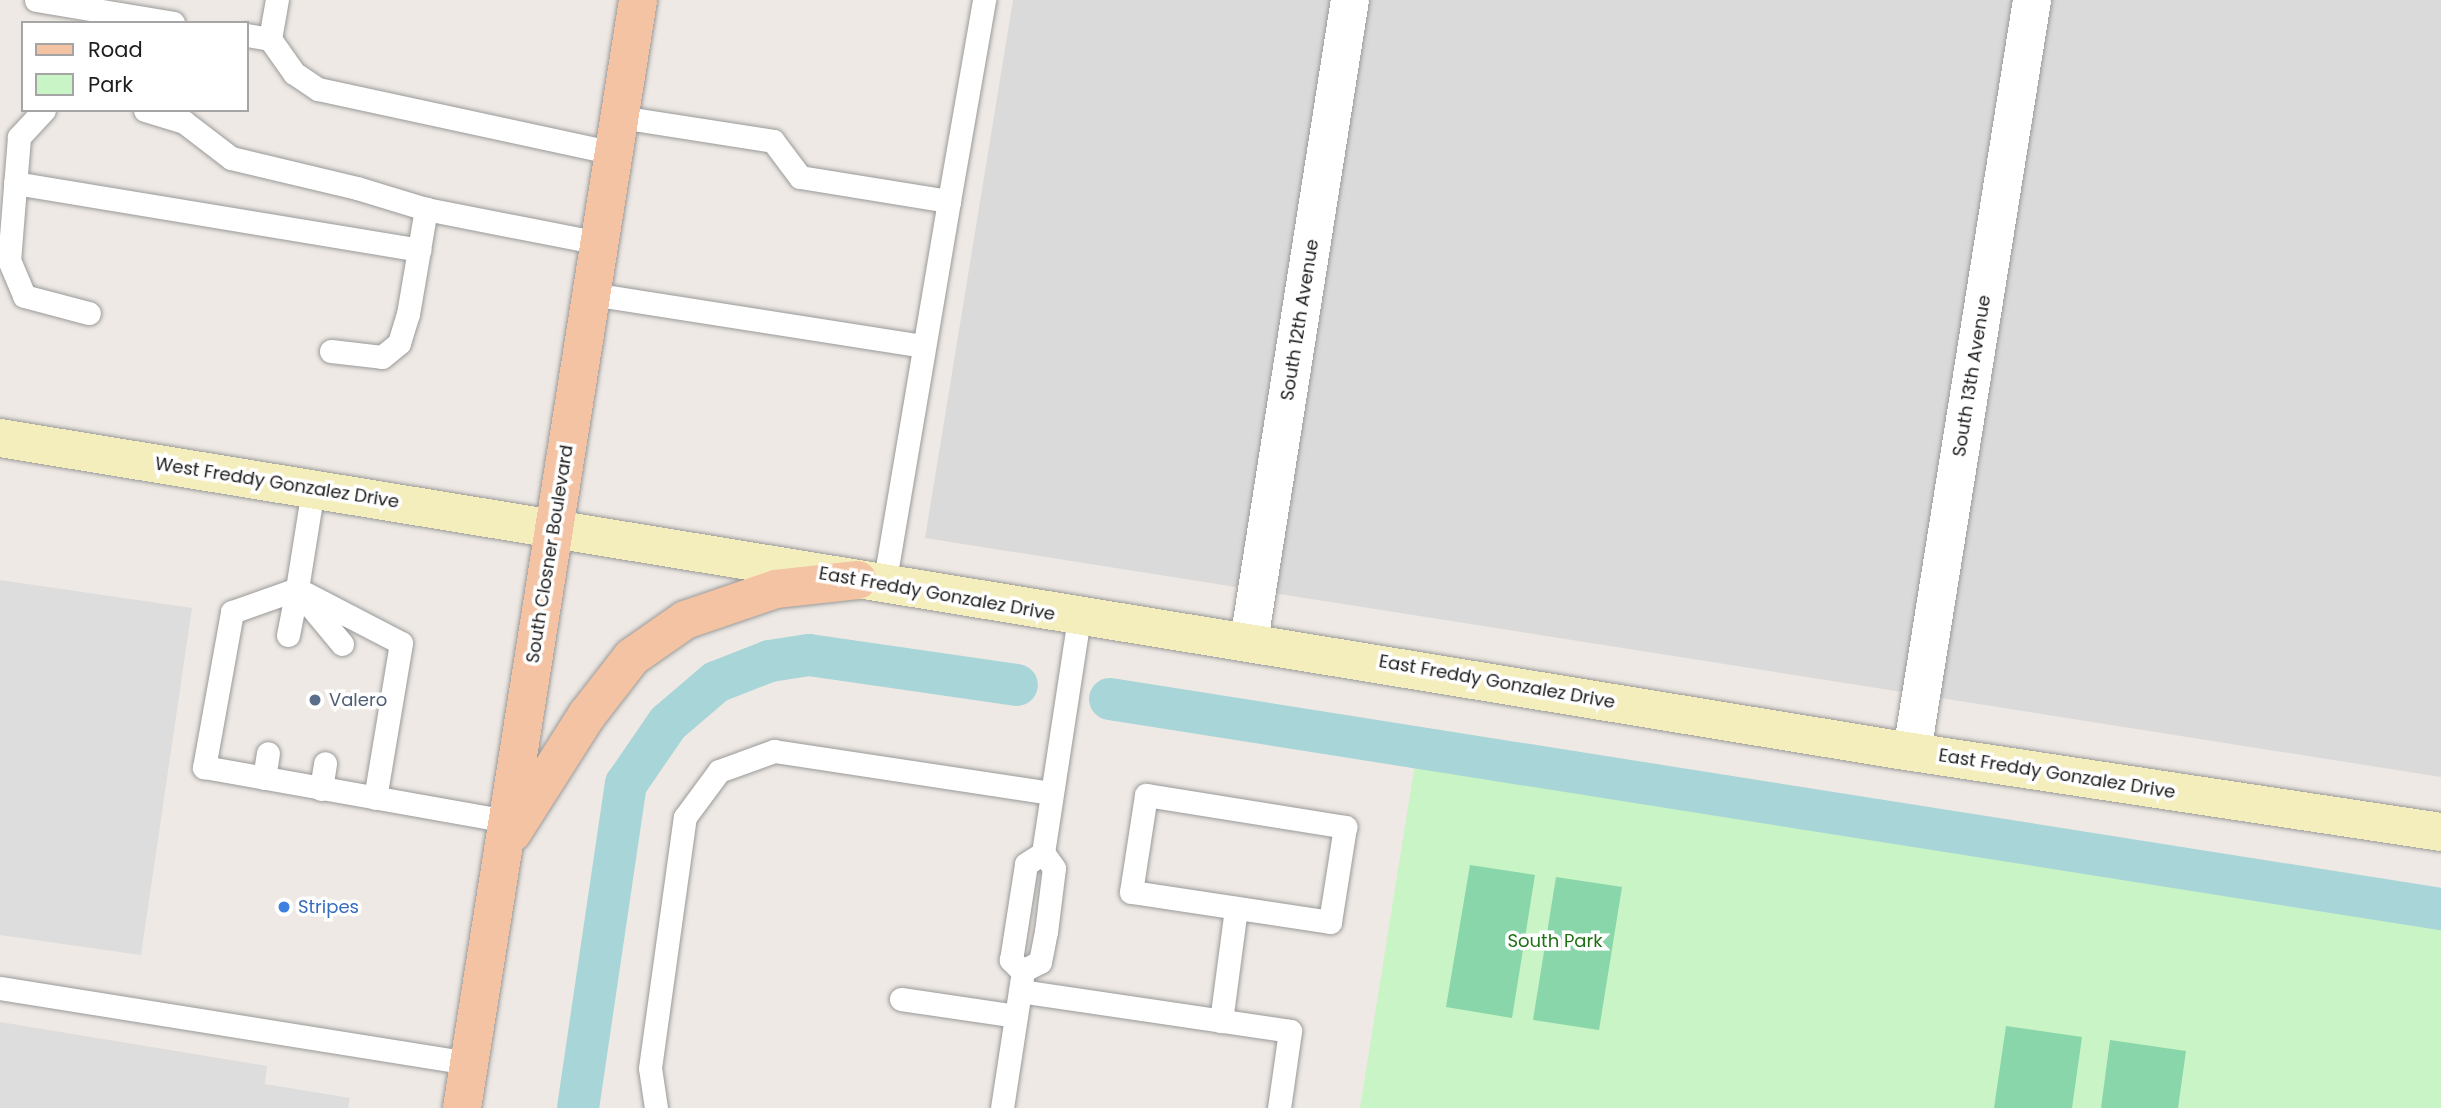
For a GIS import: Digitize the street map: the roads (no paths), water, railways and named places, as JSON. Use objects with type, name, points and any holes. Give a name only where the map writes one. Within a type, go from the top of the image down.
[{"type":"main road","name":"South Closner Boulevard","points":[[462,1108],[638,0]]},
{"type":"main road","name":"West Freddy Gonzalez Drive","points":[[0,438],[554,529]]},
{"type":"main road","name":"East Freddy Gonzalez Drive","points":[[554,529],[1912,752],[2441,832]]},
{"type":"main road","points":[[505,834],[587,715],[632,657],[685,620],[776,589],[871,582]]},
{"type":"street","name":"South 12th Avenue","points":[[1249,641],[1350,0]]},
{"type":"street","name":"South 13th Avenue","points":[[1912,752],[2032,0]]},
{"type":"lane","points":[[36,0],[161,21]]},
{"type":"lane","points":[[270,39],[277,0]]},
{"type":"lane","points":[[871,582],[923,346],[984,0]]},
{"type":"lane","points":[[248,35],[270,39],[294,73],[318,89],[617,135],[773,141],[800,177],[948,201]]},
{"type":"lane","points":[[42,112],[19,137],[9,260],[24,296],[89,313]]},
{"type":"lane","points":[[152,112],[184,122],[231,158],[357,188],[426,209],[600,243]]},
{"type":"lane","points":[[15,183],[419,250]]},
{"type":"lane","points":[[331,351],[382,357],[399,343],[408,314],[426,209]]},
{"type":"lane","points":[[591,294],[923,346]]},
{"type":"lane","points":[[288,635],[313,489]]},
{"type":"lane","points":[[297,589],[342,644]]},
{"type":"lane","points":[[375,798],[401,643],[297,589],[232,612],[204,767],[375,798],[505,834]]},
{"type":"lane","points":[[1002,1108],[1021,981],[1040,962],[1046,932],[1054,868],[1044,853],[1079,617]]},
{"type":"lane","points":[[656,1108],[650,1068],[685,817],[719,771],[775,751],[1052,793]]},
{"type":"lane","points":[[264,778],[268,753]]},
{"type":"lane","points":[[321,789],[326,763]]},
{"type":"lane","points":[[1146,795],[1345,827],[1330,922],[1236,908],[1131,892],[1146,795]]},
{"type":"lane","points":[[1221,1021],[1236,908]]},
{"type":"lane","points":[[1021,981],[1221,1021],[1290,1031],[1279,1108]]},
{"type":"lane","points":[[0,988],[469,1063]]},
{"type":"lane","points":[[901,999],[1016,1016]]},
{"type":"waterway","points":[[578,1108],[626,784],[668,723],[716,682],[770,661],[809,655],[1017,685]]},
{"type":"waterway","points":[[1110,699],[2441,909]]},
{"type":"place","name":"Valero","points":[[315,700]]},
{"type":"place","name":"Stripes","points":[[284,907]]},
{"type":"park label","name":"South Park","points":[[1555,941]]}]
